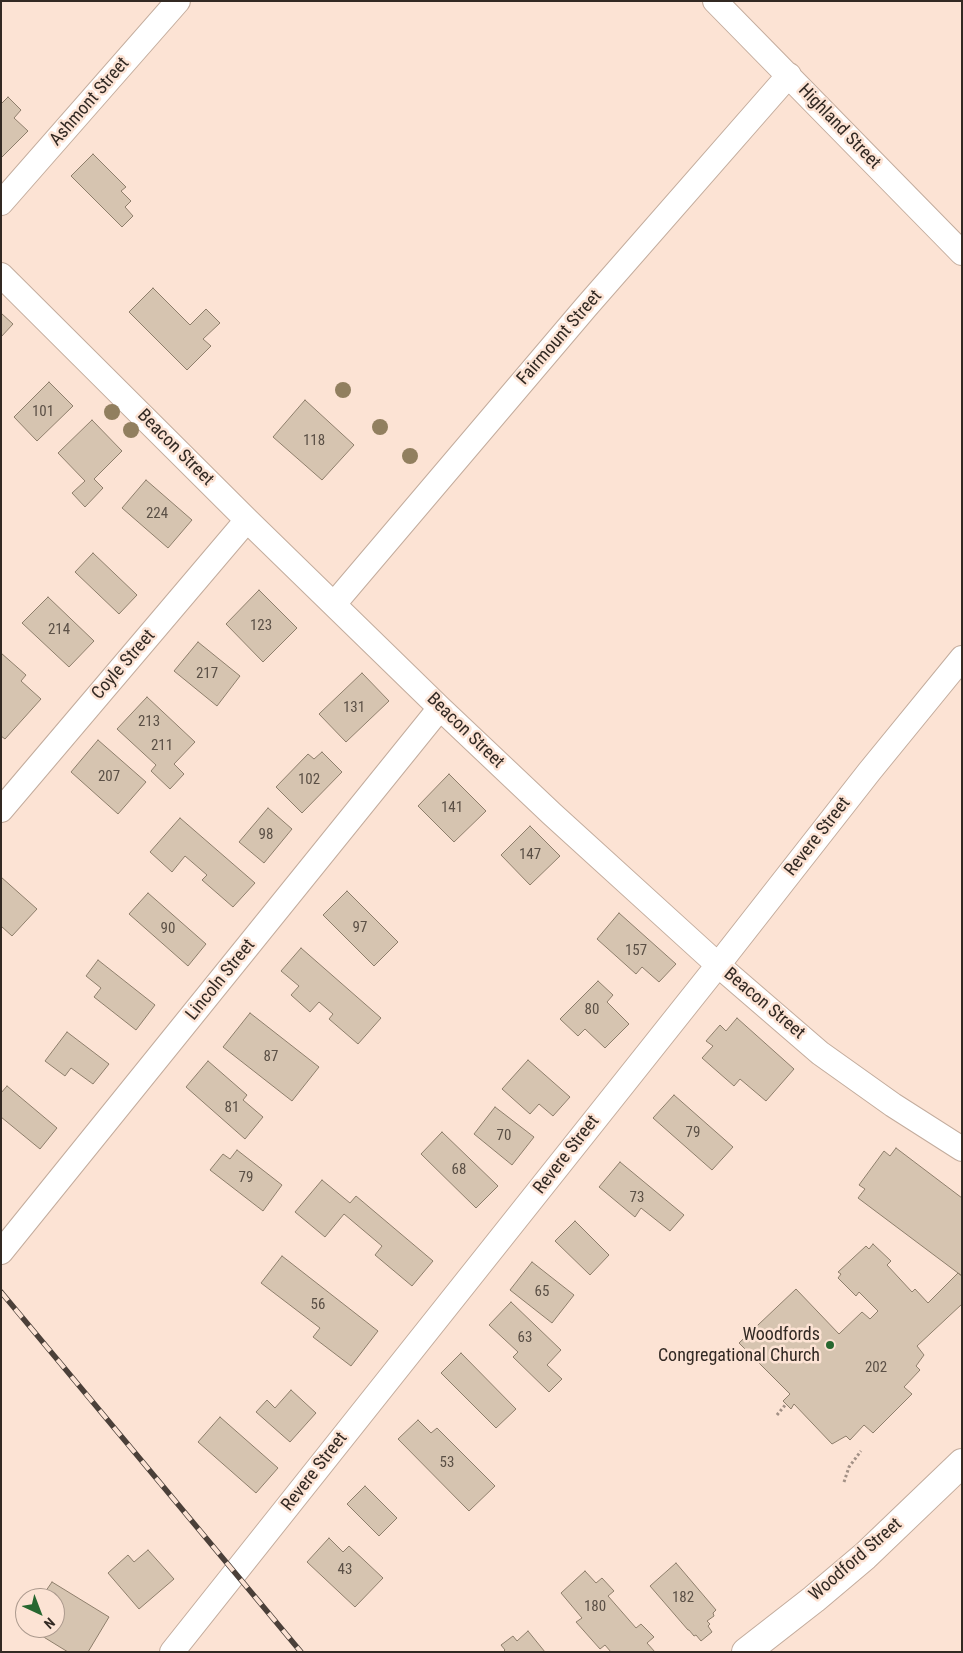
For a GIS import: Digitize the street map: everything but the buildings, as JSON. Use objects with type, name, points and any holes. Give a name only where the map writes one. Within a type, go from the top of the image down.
[{"type":"main road","name":"Woodford Street","points":[[746,1652],[865,1556],[962,1463]]},
{"type":"street","name":"Ashmont Street","points":[[1,203],[178,1]]},
{"type":"street","name":"Highland Street","points":[[715,1],[962,253]]},
{"type":"street","name":"Fairmount Street","points":[[334,604],[580,315],[789,75]]},
{"type":"street","name":"Beacon Street","points":[[1,275],[247,520],[440,708],[552,814],[718,965],[820,1053],[893,1105],[962,1149]]},
{"type":"street","name":"Coyle Street","points":[[1,810],[247,520]]},
{"type":"street","name":"Revere Street","points":[[172,1652],[869,772],[962,658]]},
{"type":"street","name":"Lincoln Street","points":[[1,1252],[440,708]]},
{"type":"path","points":[[777,1415],[786,1404]]},
{"type":"path","points":[[844,1482],[849,1467],[860,1450]]},
{"type":"railway","points":[[1,1292],[301,1652]]},
{"type":"place","name":"Woodfords Congregational Church","points":[[830,1345]]}]
